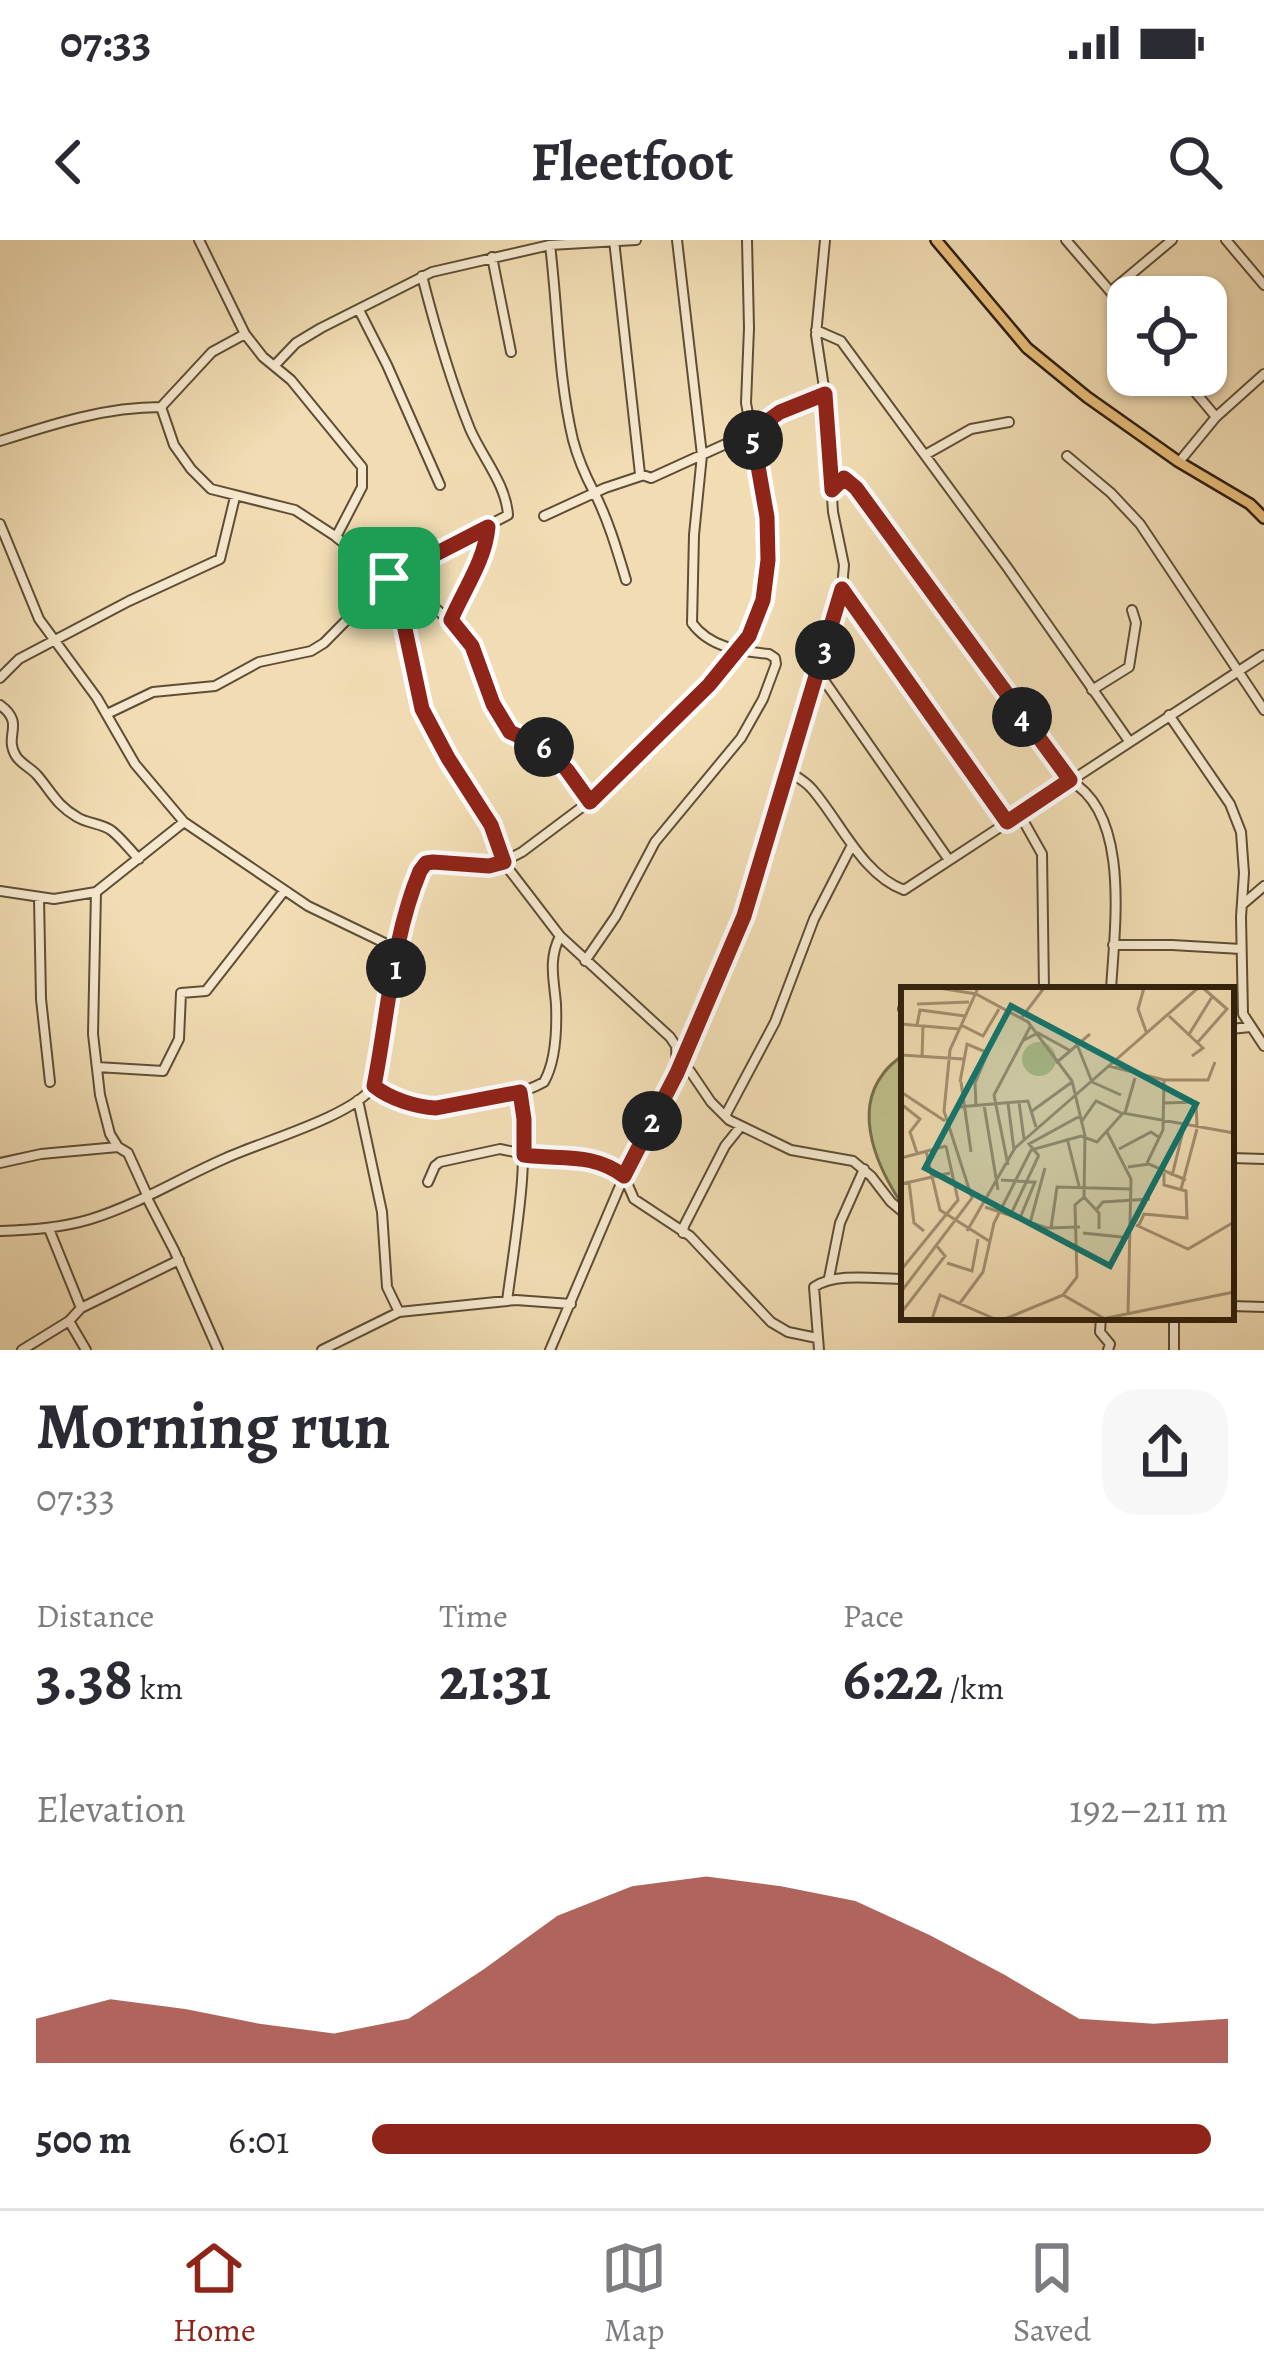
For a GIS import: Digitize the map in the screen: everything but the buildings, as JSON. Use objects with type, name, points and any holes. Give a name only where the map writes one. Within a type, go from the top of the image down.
[{"type":"main road","points":[[936,240],[1027,348],[1087,397],[1179,462],[1250,504],[1264,518]]},
{"type":"street","points":[[199,240],[244,334],[291,380],[362,467],[362,487],[336,537]]},
{"type":"street","points":[[544,516],[594,492],[642,478],[614,240]]},
{"type":"street","points":[[275,365],[296,343],[422,276],[550,245],[636,240]]},
{"type":"street","points":[[585,962],[655,842],[725,760],[763,699],[776,664],[769,654],[738,650],[701,636],[692,627],[702,455],[677,240]]},
{"type":"street","points":[[0,1231],[49,1229],[106,1214],[358,1100],[374,1086],[397,949],[423,865],[504,862],[590,802],[709,685],[749,636],[763,600],[768,560],[767,517],[746,403],[747,240]]},
{"type":"street","points":[[550,1350],[624,1176],[704,1015],[749,902],[842,589],[844,566],[816,330],[825,240]]},
{"type":"street","points":[[1066,240],[1107,286]]},
{"type":"street","points":[[1129,276],[1172,240]]},
{"type":"street","points":[[1226,240],[1264,285]]},
{"type":"street","points":[[550,245],[569,422],[581,469],[626,580]]},
{"type":"street","points":[[492,257],[511,352]]},
{"type":"street","points":[[107,714],[153,692],[209,688],[266,659],[314,650],[392,580],[506,518],[508,507],[460,404],[422,276]]},
{"type":"street","points":[[359,310],[440,485]]},
{"type":"street","points":[[816,330],[841,340],[1129,741]]},
{"type":"street","points":[[0,440],[62,420],[161,407],[212,352],[244,334]]},
{"type":"street","points":[[1179,462],[1216,417],[1264,374]]},
{"type":"street","points":[[640,474],[651,478],[825,394]]},
{"type":"street","points":[[1198,396],[1216,417]]},
{"type":"street","points":[[161,407],[174,445],[211,490],[295,510],[451,620],[472,646],[493,704],[510,732],[545,748],[590,802]]},
{"type":"street","points":[[925,455],[971,429],[1010,422]]},
{"type":"street","points":[[1067,456],[1140,524],[1264,710]]},
{"type":"street","points":[[832,490],[844,478],[856,488],[1070,780],[1084,788],[1108,834],[1115,880],[1111,987]]},
{"type":"street","points":[[0,678],[19,659],[220,559],[235,497]]},
{"type":"street","points":[[0,524],[3,540],[54,642],[107,714],[135,764],[184,822],[284,891],[397,949]]},
{"type":"street","points":[[451,620],[483,556],[488,527]]},
{"type":"street","points":[[392,580],[422,709],[491,825],[504,862],[560,936],[670,1037],[676,1046],[677,1073]]},
{"type":"street","points":[[842,589],[1011,819],[1024,822],[1042,854],[1044,987]]},
{"type":"street","points":[[1092,690],[1129,668],[1136,623],[1132,610]]},
{"type":"street","points":[[788,770],[810,786],[852,845],[888,882],[904,890],[1263,655]]},
{"type":"street","points":[[818,672],[949,860]]},
{"type":"street","points":[[0,705],[14,721],[12,740],[18,759],[38,776],[46,791],[73,815],[107,827],[139,859]]},
{"type":"street","points":[[1169,715],[1229,804],[1241,832],[1243,1014],[1264,1046]]},
{"type":"street","points":[[0,891],[39,898],[96,892],[184,822]]},
{"type":"street","points":[[725,1117],[776,1022],[814,919],[852,845]]},
{"type":"street","points":[[1242,905],[1264,886]]},
{"type":"street","points":[[97,1067],[163,1071],[179,1040],[181,993],[206,991],[284,891]]},
{"type":"street","points":[[96,892],[93,1034],[105,1118],[118,1147],[128,1153],[218,1350]]},
{"type":"street","points":[[39,898],[41,992],[50,1082]]},
{"type":"street","points":[[374,1086],[423,1108],[471,1103],[544,1082],[551,1067],[556,1008],[551,960],[560,936]]},
{"type":"street","points":[[1113,945],[1241,950]]},
{"type":"street","points":[[677,1073],[690,1071],[725,1117],[741,1126],[791,1150],[847,1158],[864,1169],[901,1210]]},
{"type":"street","points":[[507,1301],[524,1155],[520,1092]]},
{"type":"street","points":[[358,1100],[382,1212],[387,1287],[399,1312]]},
{"type":"street","points":[[683,1233],[725,1146],[741,1126]]},
{"type":"street","points":[[0,1163],[118,1147]]},
{"type":"street","points":[[428,1182],[435,1166],[444,1161],[500,1149],[588,1160],[615,1169],[624,1176],[634,1198],[690,1236],[771,1322],[788,1332],[817,1338]]},
{"type":"street","points":[[1234,1158],[1264,1159]]},
{"type":"street","points":[[830,1278],[840,1223],[864,1169]]},
{"type":"street","points":[[49,1229],[81,1308]]},
{"type":"street","points":[[22,1350],[69,1321],[81,1308],[178,1260]]},
{"type":"street","points":[[819,1350],[814,1287],[830,1278],[901,1279]]},
{"type":"street","points":[[322,1350],[399,1312],[507,1301],[571,1304]]},
{"type":"street","points":[[1234,1306],[1264,1307]]},
{"type":"street","points":[[1101,1320],[1108,1350]]},
{"type":"street","points":[[69,1321],[86,1350]]},
{"type":"green space","points":[[901,1057],[901,1202],[878,1160],[869,1124],[874,1090]]},
{"type":"route","points":[[825,394],[832,490],[844,478],[856,488],[1070,780],[1007,822],[842,589],[744,916],[704,1015],[624,1176],[588,1160],[524,1155],[520,1092],[423,1108],[374,1086],[397,949],[420,871],[433,862],[495,866],[504,862],[491,825],[422,709],[395,582],[389,578],[488,527],[483,556],[451,620],[472,646],[493,704],[510,732],[545,748],[590,802],[746,642],[763,600],[768,560],[767,517],[752,432],[780,412],[825,394]]}]
